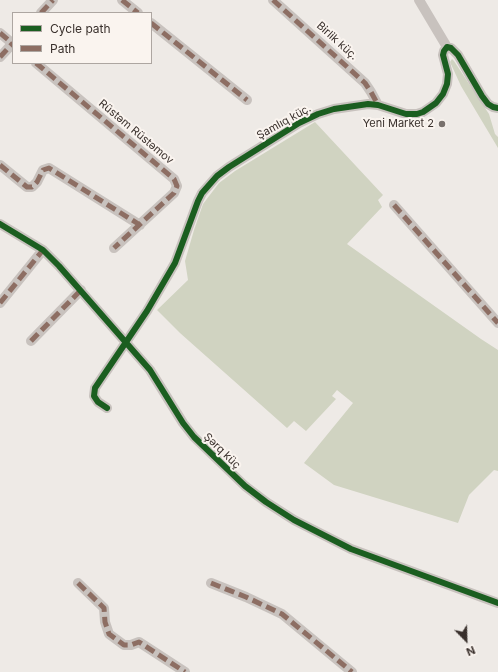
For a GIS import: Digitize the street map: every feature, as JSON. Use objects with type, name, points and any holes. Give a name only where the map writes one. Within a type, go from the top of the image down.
[{"type":"street","points":[[42,12],[53,0]]},
{"type":"street","points":[[122,0],[137,12]]},
{"type":"street","points":[[419,0],[447,48],[451,48],[458,55],[482,96],[488,104],[498,108]]},
{"type":"street","name":"Birlik küç.","points":[[279,2],[365,83],[372,92],[378,105]]},
{"type":"street","points":[[152,24],[247,100]]},
{"type":"street","points":[[0,33],[12,42]]},
{"type":"street","points":[[0,57],[12,44]]},
{"type":"street","name":"Şamlıq küç.","points":[[107,408],[98,402],[94,396],[95,388],[147,311],[175,262],[202,193],[217,176],[269,141],[309,118],[334,109],[368,104],[378,105],[406,114],[417,114],[430,108],[443,94],[447,84],[448,74],[443,55],[447,48]]},
{"type":"street","name":"Rüstəm Rüstəmov","points":[[37,64],[174,179],[177,186],[174,193],[114,248]]},
{"type":"street","points":[[0,165],[28,187],[32,187],[37,182],[43,170],[49,168],[140,225]]},
{"type":"street","points":[[394,205],[498,323]]},
{"type":"street","name":"Şərq küç","points":[[0,224],[43,250],[81,290],[154,375],[176,412],[194,437],[245,486],[266,502],[294,520],[351,549],[498,603]]},
{"type":"street","points":[[0,303],[43,250]]},
{"type":"street","points":[[31,341],[81,290]]},
{"type":"street","points":[[78,583],[104,608],[105,622],[109,634],[124,645],[131,645],[139,642],[185,672]]},
{"type":"street","points":[[211,583],[282,614],[352,672]]},
{"type":"green space","points":[[452,59],[489,114],[495,134],[498,137],[498,148],[461,86],[450,62]]},
{"type":"green space","points":[[315,122],[383,195],[378,200],[382,207],[347,244],[498,350],[498,471],[494,470],[469,495],[458,523],[334,485],[304,463],[353,403],[337,390],[332,396],[336,399],[306,431],[294,421],[287,428],[180,333],[157,310],[188,280],[185,261],[194,230],[203,204],[219,183],[235,171]]},
{"type":"marked path","points":[[42,12],[53,0]]},
{"type":"marked path","points":[[122,0],[137,12]]},
{"type":"marked path","points":[[273,0],[365,83],[378,105]]},
{"type":"marked path","points":[[152,24],[247,100]]},
{"type":"marked path","points":[[0,33],[12,43]]},
{"type":"marked path","points":[[0,57],[12,44]]},
{"type":"marked path","points":[[37,64],[174,179],[177,186],[174,193],[114,248]]},
{"type":"marked path","points":[[0,165],[27,187],[32,187],[37,182],[43,170],[49,168],[140,225]]},
{"type":"marked path","points":[[394,205],[498,323]]},
{"type":"marked path","points":[[0,303],[43,250]]},
{"type":"marked path","points":[[31,341],[81,290]]},
{"type":"marked path","points":[[78,583],[104,608],[105,622],[109,634],[124,645],[131,645],[139,642],[185,672]]},
{"type":"marked path","points":[[211,583],[282,614],[352,672]]},
{"type":"cycle path","points":[[107,408],[98,402],[94,396],[95,388],[147,311],[175,263],[198,201],[202,193],[217,176],[299,123],[318,114],[334,109],[368,104],[378,105],[406,114],[417,114],[423,112],[436,103],[443,94],[447,84],[448,74],[443,55],[447,47],[451,48],[458,55],[488,104],[498,108]]},
{"type":"cycle path","points":[[0,224],[43,250],[59,266],[150,370],[183,423],[194,437],[245,486],[266,502],[294,520],[351,549],[498,603]]},
{"type":"place","name":"Yeni Market 2","points":[[442,124]]}]
